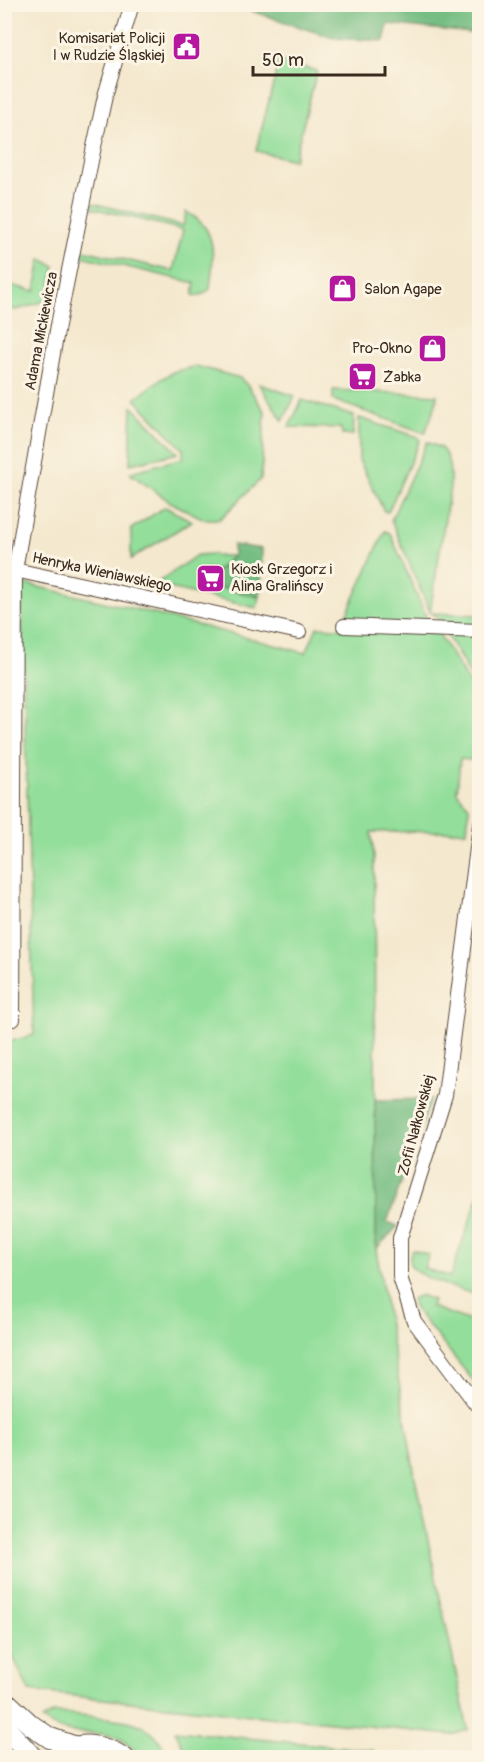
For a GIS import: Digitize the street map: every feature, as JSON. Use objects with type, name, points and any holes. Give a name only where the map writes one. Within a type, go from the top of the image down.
[{"type":"street","name":"Adama Mickiewicza","points":[[4,1021],[13,1019],[10,570],[92,156],[105,96],[132,4]]},
{"type":"street","name":"Henryka Wieniawskiego","points":[[10,570],[298,632]]},
{"type":"street","points":[[344,626],[480,631]]},
{"type":"street","name":"Zofii Nałkowskiej","points":[[480,825],[445,1095],[400,1238],[400,1277],[414,1321],[480,1409]]},
{"type":"street","points":[[4,1700],[31,1725],[50,1738],[76,1747]]},
{"type":"street","points":[[4,1726],[33,1758]]},
{"type":"street","points":[[57,1758],[60,1754],[76,1747],[93,1745],[110,1749],[124,1758]]},
{"type":"green space","points":[[240,5],[479,5],[479,34],[388,24],[384,41],[333,38],[240,7]]},
{"type":"green space","points":[[279,61],[317,71],[294,160],[256,151]]},
{"type":"green space","points":[[93,203],[183,226],[186,212],[197,219],[205,227],[212,245],[210,289],[202,295],[193,295],[195,283],[81,256],[83,250],[173,271],[183,230],[92,208]]},
{"type":"green space","points":[[41,259],[55,266],[48,300],[17,310],[5,308],[5,284],[35,291]]},
{"type":"green space","points":[[196,366],[240,378],[265,412],[261,479],[220,519],[204,519],[172,503],[131,474],[131,472],[183,458],[183,449],[135,399],[173,372]]},
{"type":"green space","points":[[259,384],[295,396],[283,421]]},
{"type":"green space","points":[[333,390],[437,395],[425,433],[333,400]]},
{"type":"green space","points":[[302,400],[354,416],[353,435],[342,435],[341,428],[289,427]]},
{"type":"green space","points":[[132,406],[178,453],[130,464]]},
{"type":"green space","points":[[359,418],[418,437],[420,440],[388,512],[384,511],[359,460]]},
{"type":"green space","points":[[427,442],[441,448],[444,452],[450,477],[430,612],[391,520]]},
{"type":"green space","points":[[165,507],[192,521],[131,559],[131,529]]},
{"type":"green space","points":[[385,531],[390,533],[430,626],[352,622],[345,618]]},
{"type":"green space","points":[[233,545],[262,549],[259,597],[214,586],[217,571],[233,556]]},
{"type":"green space","points":[[197,555],[233,556],[217,571],[207,569],[203,589],[213,591],[214,586],[259,597],[257,608],[156,585]]},
{"type":"green space","points":[[21,583],[135,609],[306,653],[317,627],[436,633],[439,634],[471,686],[479,703],[479,761],[460,759],[457,792],[469,807],[467,831],[371,832],[374,856],[376,1249],[417,1488],[468,1730],[451,1735],[29,1691],[4,1637],[4,1043],[34,1035]]},
{"type":"green space","points":[[432,613],[479,615],[479,627],[447,626]]},
{"type":"green space","points":[[446,633],[479,634],[479,691],[475,683]]},
{"type":"green space","points":[[431,1099],[387,1222],[398,1226],[376,1249],[375,1100]]},
{"type":"green space","points":[[479,1195],[479,1296],[421,1274],[414,1269],[409,1260],[412,1250],[429,1255],[424,1268],[450,1277]]},
{"type":"green space","points":[[421,1295],[433,1300],[431,1307],[479,1324],[479,1388],[415,1309],[411,1299]]},
{"type":"green space","points":[[53,1713],[129,1721],[148,1729],[156,1736],[167,1757],[147,1758],[116,1737],[62,1730],[42,1720]]},
{"type":"green space","points":[[175,1731],[373,1750],[372,1758],[186,1757]]},
{"type":"place","name":"Komisariat Policji I w Rudzie Śląskiej","points":[[186,47]]},
{"type":"place","name":"Salon Agape","points":[[343,289]]},
{"type":"place","name":"Pro-Okno","points":[[433,348]]},
{"type":"place","name":"Żabka","points":[[362,377]]},
{"type":"place","name":"Kiosk Grzegorz i Alina Gralińscy","points":[[210,578]]}]
